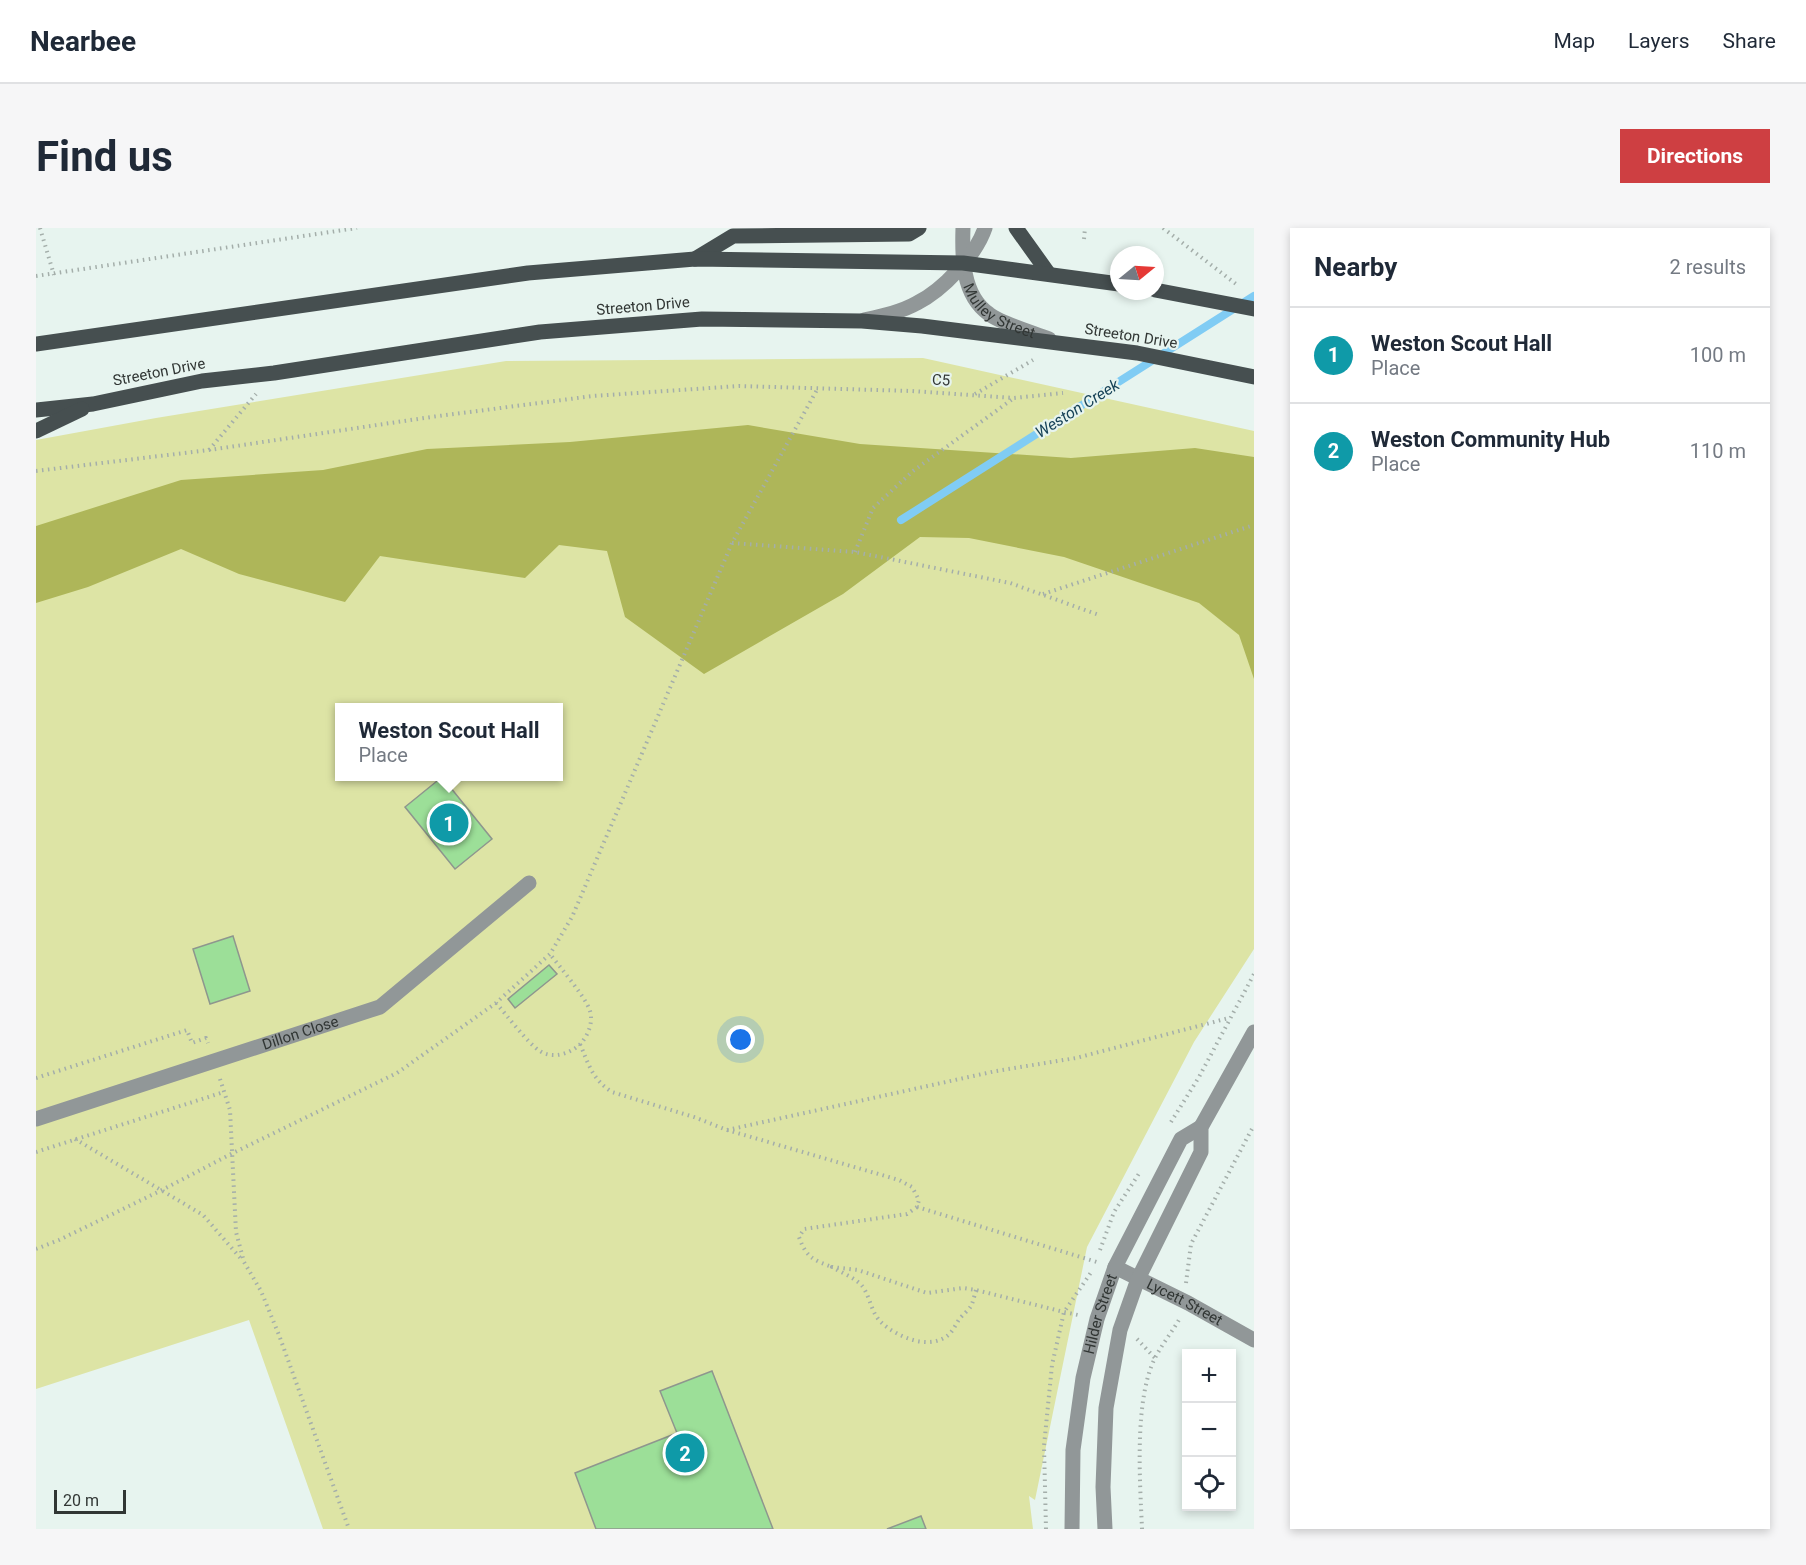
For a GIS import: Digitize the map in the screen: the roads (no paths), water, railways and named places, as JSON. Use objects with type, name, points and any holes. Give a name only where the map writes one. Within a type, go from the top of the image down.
[{"type":"main road","points":[[695,259],[733,236],[909,234],[919,228]]},
{"type":"main road","points":[[1016,228],[1049,274]]},
{"type":"main road","points":[[36,344],[528,273],[695,259],[963,263],[1110,283]]},
{"type":"main road","points":[[1164,292],[1254,309]]},
{"type":"main road","name":"Streeton Drive","points":[[36,410],[93,404],[202,381],[273,373],[540,332],[702,319],[862,321],[1137,353],[1254,377]]},
{"type":"main road","points":[[36,431],[93,404]]},
{"type":"street","name":"Mulley Street","points":[[963,228],[963,263],[969,288],[977,302],[989,315],[1055,342]]},
{"type":"street","name":"Mulley Street","points":[[862,321],[916,304],[933,293],[963,263],[981,238],[985,228]]},
{"type":"street","name":"Dillon Close","points":[[36,1119],[380,1007],[529,883]]},
{"type":"street","name":"Hilder Street","points":[[1106,1529],[1103,1487],[1106,1408],[1120,1330],[1138,1279],[1201,1152],[1201,1128],[1254,1032]]},
{"type":"street","name":"Hilder Street","points":[[1072,1529],[1072,1450],[1083,1378],[1098,1319],[1115,1267],[1181,1139],[1201,1128]]},
{"type":"street","name":"Lycett Street","points":[[1115,1267],[1188,1303],[1254,1340]]},
{"type":"waterway","name":"Weston Creek","points":[[901,520],[1254,296]]},
{"type":"place","name":"Weston Scout Hall","points":[[449,823]]},
{"type":"place","name":"Weston Community Hub","points":[[685,1453]]}]
